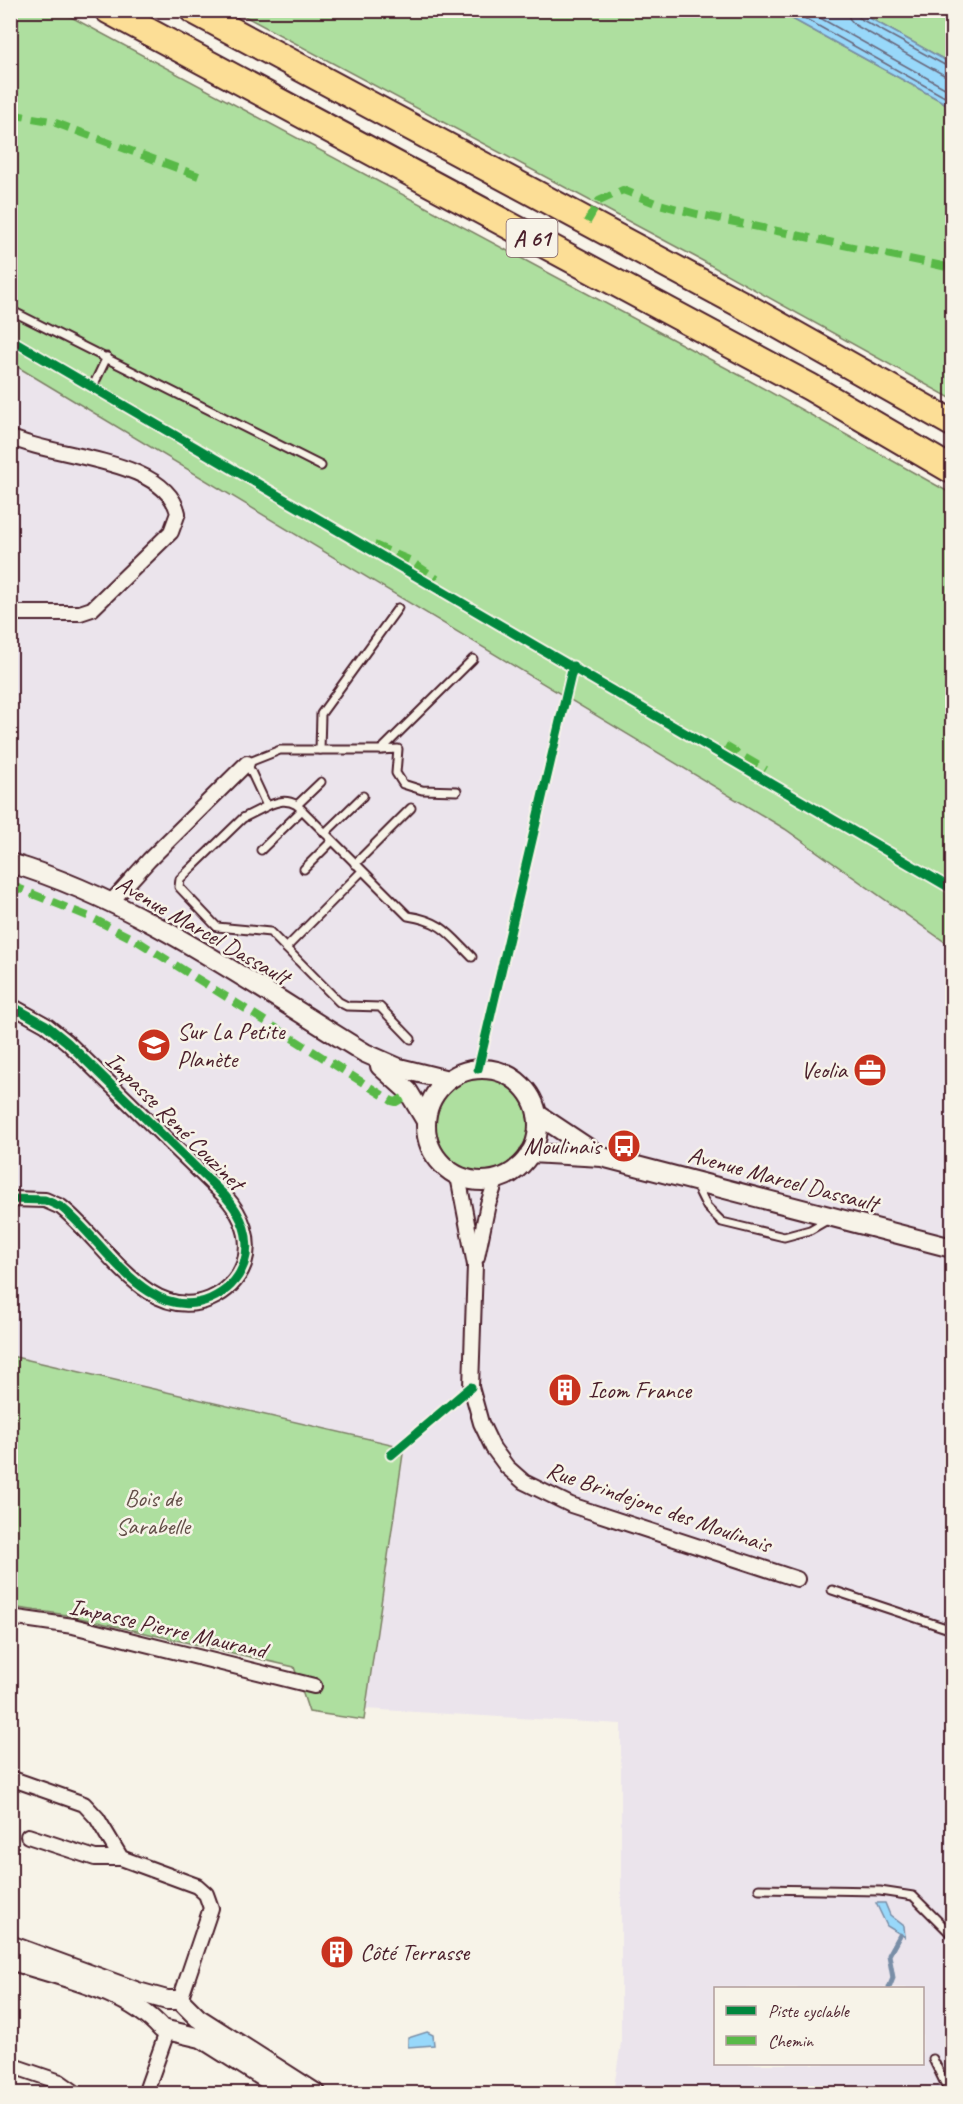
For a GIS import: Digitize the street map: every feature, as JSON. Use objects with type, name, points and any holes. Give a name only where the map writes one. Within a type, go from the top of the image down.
[{"type":"highway","name":"A 61","points":[[108,10],[810,387],[952,470]]},
{"type":"highway","name":"A 61","points":[[193,10],[741,304],[952,423]]},
{"type":"street","points":[[10,437],[34,447],[129,470],[157,485],[177,507],[177,520],[171,532],[96,605],[80,613],[10,613]]},
{"type":"street","points":[[111,902],[149,860],[247,763]]},
{"type":"street","name":"Avenue Marcel Dassault","points":[[10,863],[81,888],[111,902],[365,1053],[399,1068],[448,1080],[462,1072],[478,1069],[498,1071],[516,1080],[530,1095],[537,1114],[602,1157]]},
{"type":"street","name":"Impasse René Couzinet","points":[[10,1005],[46,1025],[67,1042],[225,1196],[240,1215],[244,1226],[246,1257],[231,1285],[217,1296],[185,1305],[163,1301],[143,1288],[61,1207],[45,1200],[10,1199]]},
{"type":"street","name":"Avenue Marcel Dassault","points":[[365,1053],[408,1090],[426,1120],[427,1137],[434,1153],[444,1166],[458,1176]]},
{"type":"street","points":[[426,1120],[429,1105],[448,1080]]},
{"type":"street","points":[[458,1176],[477,1181],[497,1179],[516,1169],[530,1153],[537,1134],[537,1114]]},
{"type":"street","name":"Avenue Marcel Dassault","points":[[530,1153],[602,1157],[952,1248]]},
{"type":"street","name":"Rue Brindejonc des Moulinais","points":[[458,1176],[475,1265]]},
{"type":"street","name":"Rue Brindejonc des Moulinais","points":[[497,1179],[488,1204],[475,1265],[471,1387],[481,1423],[493,1448],[507,1467],[524,1482],[571,1505],[797,1579]]},
{"type":"street","name":"Impasse Pierre Maurand","points":[[10,1617],[73,1626],[314,1686]]},
{"type":"street","points":[[10,1778],[84,1804],[98,1818],[121,1858]]},
{"type":"street","points":[[28,1836],[95,1858],[121,1858],[197,1886],[206,1894],[211,1908],[178,2003],[189,2022],[168,2027]]},
{"type":"street","points":[[10,1945],[178,2003],[203,2022],[317,2094]]},
{"type":"street","points":[[10,1960],[133,2004],[168,2027],[209,2042],[290,2094]]},
{"type":"street","points":[[145,2094],[168,2027],[159,2006],[178,2003]]},
{"type":"street","points":[[10,2066],[60,2082],[77,2094]]},
{"type":"lane","points":[[10,310],[321,466]]},
{"type":"lane","points":[[93,386],[107,357]]},
{"type":"lane","points":[[320,750],[321,714],[398,608]]},
{"type":"lane","points":[[381,750],[473,659]]},
{"type":"lane","points":[[267,806],[247,763],[280,750],[398,749],[396,773],[403,784],[422,790],[457,791]]},
{"type":"lane","points":[[261,850],[321,782]]},
{"type":"lane","points":[[325,833],[363,796]]},
{"type":"lane","points":[[411,1039],[380,1007],[347,1006],[339,1002],[270,932],[264,929],[217,927],[179,887],[180,879],[243,818],[279,801],[289,801],[300,808],[408,916],[429,919],[441,926],[472,957]]},
{"type":"lane","points":[[355,864],[411,808]]},
{"type":"lane","points":[[304,869],[332,841]]},
{"type":"lane","points":[[286,948],[362,871]]},
{"type":"lane","points":[[693,1180],[707,1207],[722,1222],[783,1238],[810,1230],[833,1216]]},
{"type":"lane","points":[[831,1590],[952,1630]]},
{"type":"lane","points":[[759,1889],[880,1891],[914,1896],[952,1935]]},
{"type":"lane","points":[[933,2059],[950,2094]]},
{"type":"shaded area","points":[[10,363],[785,829],[952,947],[952,2093],[613,2093],[621,2043],[621,1724],[365,1709],[404,1448],[11,1356]]},
{"type":"green space","points":[[10,11],[60,11],[743,377],[952,494],[952,947],[785,829],[11,363]]},
{"type":"green space","points":[[235,11],[778,11],[952,107],[952,399],[701,260]]},
{"type":"green space","points":[[857,11],[952,11],[952,64]]},
{"type":"green space","points":[[482,1079],[508,1087],[520,1099],[528,1125],[520,1151],[508,1163],[482,1171],[456,1163],[444,1151],[436,1125],[444,1099],[456,1087]]},
{"type":"green space","name":"Bois de Sarabelle","points":[[11,1356],[404,1447],[364,1720],[309,1712],[294,1667],[67,1615],[11,1607]]},
{"type":"water","points":[[778,11],[857,11],[952,64],[952,107]]},
{"type":"water","points":[[876,1903],[885,1903],[890,1915],[904,1926],[905,1937],[887,1926]]},
{"type":"water","points":[[427,2032],[433,2035],[434,2045],[408,2047],[408,2038]]},
{"type":"waterway","points":[[889,1987],[893,1978],[889,1955],[900,1935]]},
{"type":"marked path","points":[[10,114],[50,121],[204,178]]},
{"type":"marked path","points":[[587,222],[599,201],[623,190],[655,203],[697,214],[952,268]]},
{"type":"marked path","points":[[374,545],[409,560],[437,579]]},
{"type":"marked path","points":[[725,746],[766,770]]},
{"type":"marked path","points":[[10,885],[90,917],[139,942],[392,1101],[396,1102],[403,1098]]},
{"type":"cycle path","points":[[10,339],[952,889]]},
{"type":"cycle path","points":[[478,1069],[573,666]]},
{"type":"cycle path","points":[[10,1005],[46,1025],[67,1042],[225,1196],[241,1219],[244,1228],[247,1246],[244,1264],[231,1285],[210,1299],[187,1304],[166,1300],[147,1290],[128,1275],[61,1207],[45,1200],[10,1199]]},
{"type":"cycle path","points":[[391,1455],[471,1387]]},
{"type":"place","name":"Sur La Petite Planète","points":[[154,1045]]},
{"type":"place","name":"Veolia","points":[[870,1070]]},
{"type":"place","name":"Moulinais","points":[[624,1146]]},
{"type":"place","name":"Icom France","points":[[565,1390]]},
{"type":"place","name":"Côté Terrasse","points":[[337,1952]]}]
